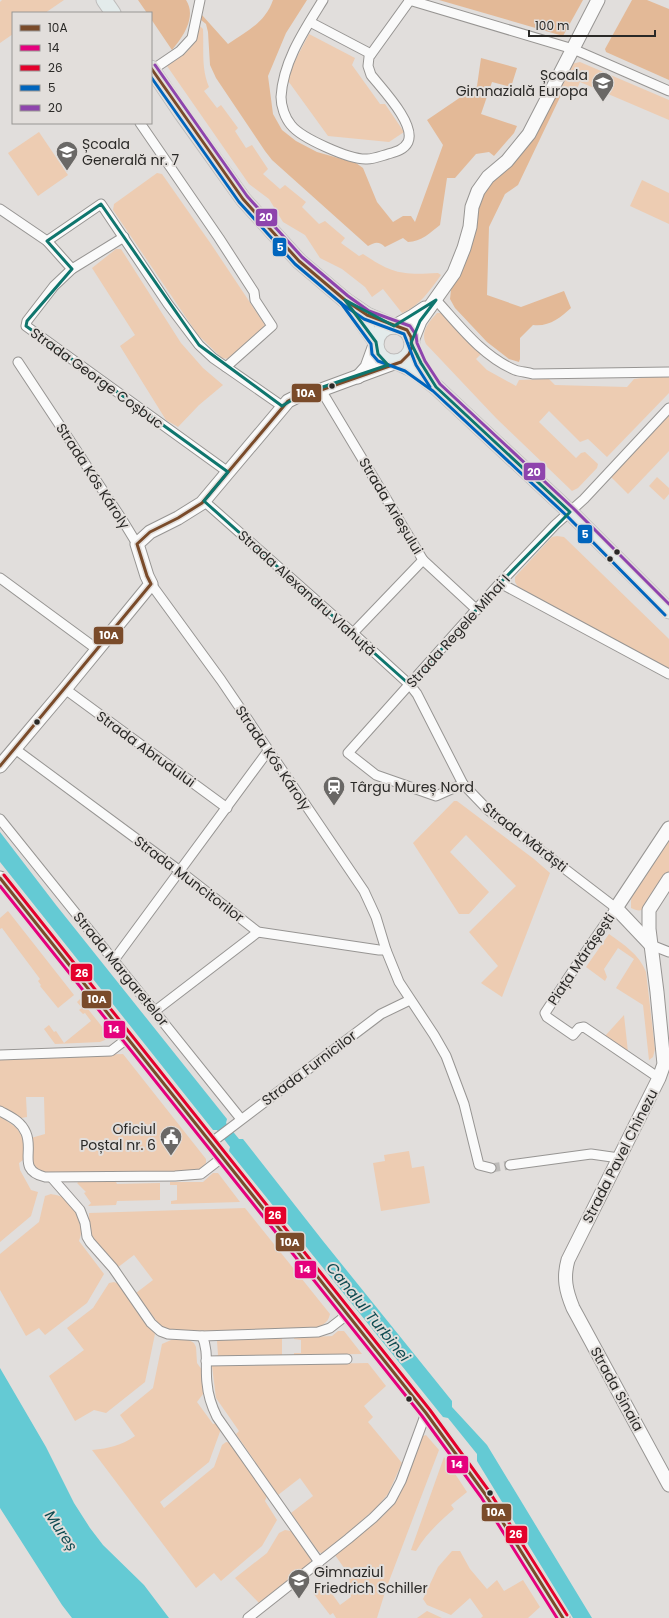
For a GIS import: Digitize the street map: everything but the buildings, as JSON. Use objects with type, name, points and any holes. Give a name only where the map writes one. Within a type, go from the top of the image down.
[{"type":"main road","points":[[104,0],[112,12]]},
{"type":"main road","points":[[152,69],[182,114],[243,199],[299,261],[345,300],[367,314],[406,330],[421,363],[436,387]]},
{"type":"main road","points":[[345,300],[376,343]]},
{"type":"main road","points":[[394,326],[388,327],[380,332],[376,343],[376,350],[381,358],[385,361],[396,362],[414,370],[436,387],[570,512],[669,612]]},
{"type":"main road","points":[[396,362],[404,360],[410,354],[412,343]]},
{"type":"street","points":[[152,69],[180,51],[192,38],[200,0]]},
{"type":"street","points":[[323,0],[289,62],[285,73],[281,97],[285,117],[301,134],[327,148],[348,156],[366,159],[402,150],[408,142],[409,133],[407,123],[371,75],[368,66],[369,57],[410,0],[573,49],[669,91]]},
{"type":"street","points":[[412,343],[420,321],[454,273],[464,248],[470,227],[472,207],[478,191],[488,176],[507,161],[529,134],[598,0]]},
{"type":"street","points":[[310,22],[371,54]]},
{"type":"street","points":[[141,124],[254,292],[255,300],[272,326],[226,367]]},
{"type":"street","points":[[47,241],[101,204],[153,282],[199,345],[226,367],[282,406]]},
{"type":"street","points":[[0,208],[47,241],[72,269]]},
{"type":"street","name":"Strada George Coșbuc","points":[[124,237],[72,269],[54,286],[27,321],[27,328],[140,407],[162,425],[228,472]]},
{"type":"street","points":[[394,326],[413,316],[436,300]]},
{"type":"street","points":[[436,300],[479,346],[501,362],[516,370],[533,374],[669,372]]},
{"type":"street","points":[[358,377],[367,367],[376,343]]},
{"type":"street","name":"Strada Kós Károly","points":[[18,362],[137,544],[151,584],[221,680],[364,891],[376,917],[386,950],[399,982],[446,1056],[464,1104],[479,1165],[492,1168]]},
{"type":"street","points":[[137,544],[150,532],[178,518],[204,502],[282,406],[288,401],[302,394],[321,390],[396,362]]},
{"type":"street","name":"Strada Arieșului","points":[[321,390],[423,560],[477,610]]},
{"type":"street","name":"Strada Regele Mihai I","points":[[463,784],[436,796],[376,775],[348,753],[500,584],[669,408]]},
{"type":"street","name":"Strada Alexandru Vlahuță","points":[[204,502],[354,633],[410,685],[417,694],[463,784]]},
{"type":"street","points":[[354,633],[423,560]]},
{"type":"street","points":[[0,578],[98,650]]},
{"type":"street","points":[[0,766],[98,650],[151,584]]},
{"type":"street","points":[[500,584],[669,674]]},
{"type":"street","name":"Strada Abrudului","points":[[65,689],[227,808]]},
{"type":"street","name":"Strada Muncitorilor","points":[[15,749],[180,871],[258,932],[386,950]]},
{"type":"street","points":[[114,960],[268,751]]},
{"type":"street","name":"Strada Mărăști","points":[[463,784],[488,810],[616,908],[651,945],[669,952]]},
{"type":"street","name":"Strada Margaretelor","points":[[0,819],[241,1119]]},
{"type":"street","name":"Piața Mărășești","points":[[660,1078],[584,1027],[579,1028],[573,1035],[545,1014],[546,1010],[669,828]]},
{"type":"street","points":[[0,878],[128,1038],[214,1141],[222,1157],[426,1413],[485,1494],[563,1618]]},
{"type":"street","points":[[651,945],[648,930],[650,910],[669,879]]},
{"type":"street","points":[[155,1011],[258,932]]},
{"type":"street","name":"Strada Pavel Chinezu","points":[[566,1292],[565,1271],[568,1260],[660,1078],[664,1064],[651,945]]},
{"type":"street","name":"Strada Furnicilor","points":[[214,1141],[381,1014],[410,1000]]},
{"type":"street","points":[[0,1055],[111,1052],[128,1038]]},
{"type":"street","points":[[0,1111],[18,1121],[26,1134],[28,1164],[31,1170],[37,1175],[52,1178],[201,1174],[222,1157]]},
{"type":"street","points":[[510,1165],[591,1154],[619,1158]]},
{"type":"street","points":[[52,1178],[76,1204],[84,1217],[87,1237],[113,1268],[151,1323],[160,1331],[168,1334],[202,1336],[318,1332],[330,1328],[348,1314]]},
{"type":"street","name":"Strada Sinaia","points":[[566,1292],[669,1485]]},
{"type":"street","points":[[202,1336],[206,1345],[209,1400],[217,1417],[319,1562]]},
{"type":"street","points":[[206,1361],[348,1359]]},
{"type":"street","points":[[248,1618],[373,1518],[391,1500],[401,1481],[426,1413]]},
{"type":"highlighted area","points":[[101,204],[199,345],[282,406],[302,394],[388,365],[378,354],[376,342],[345,300],[394,326],[436,300],[420,321],[411,343],[436,387],[570,512],[500,583],[410,685],[204,501],[228,472],[26,326],[27,321],[72,269],[47,241]]},
{"type":"shaded area","points":[[2,0],[64,0],[46,12],[12,12],[12,35],[0,43],[0,2]]},
{"type":"shaded area","points":[[138,0],[186,0],[189,6],[189,20],[184,33],[172,50],[152,20],[152,12],[146,12]]},
{"type":"shaded area","points":[[273,0],[307,0],[286,33],[268,76],[273,114],[282,130],[296,141],[317,152],[356,163],[363,168],[377,202],[393,222],[403,216],[411,216],[415,222],[443,145],[427,120],[477,86],[481,58],[517,68],[511,87],[492,82],[481,114],[517,126],[514,133],[494,156],[489,152],[476,154],[455,178],[447,178],[440,225],[426,236],[413,242],[408,242],[403,238],[385,247],[377,243],[368,246],[272,160],[216,78],[210,65],[208,32],[206,24],[201,20],[202,15],[228,44],[255,26],[270,8]]},
{"type":"shaded area","points":[[439,0],[583,0],[563,36]]},
{"type":"shaded area","points":[[632,0],[647,0],[669,9],[669,80],[606,52],[605,49]]},
{"type":"shaded area","points":[[200,26],[203,29],[203,58],[206,80],[209,87],[204,91],[217,108],[221,105],[238,128],[235,131],[246,148],[252,145],[268,169],[263,174],[280,189],[285,185],[306,202],[302,207],[319,224],[325,221],[345,238],[341,243],[359,256],[363,254],[382,266],[398,272],[415,274],[438,273],[441,275],[424,297],[414,306],[402,313],[383,289],[372,297],[365,287],[342,269],[320,258],[305,235],[283,222],[269,199],[249,184],[167,66],[189,50],[195,40]]},
{"type":"shaded area","points":[[309,34],[355,58],[352,65],[380,104],[385,104],[404,132],[389,142],[328,136],[286,78]]},
{"type":"shaded area","points":[[580,62],[669,100],[669,120],[580,82],[574,96],[558,86],[571,64]]},
{"type":"shaded area","points":[[559,89],[562,93],[518,185],[505,194],[489,227],[487,295],[521,307],[564,291],[571,308],[554,321],[544,325],[533,325],[520,338],[519,362],[509,359],[487,342],[455,308],[450,299],[451,290],[459,276],[481,192]]},
{"type":"shaded area","points":[[39,132],[68,175],[38,196],[8,153]]},
{"type":"shaded area","points":[[157,173],[162,174],[265,325],[264,330],[229,359],[222,358],[198,335],[113,210],[114,204]]},
{"type":"shaded area","points":[[642,180],[669,193],[669,224],[630,206]]},
{"type":"shaded area","points":[[116,249],[121,249],[181,343],[203,368],[223,385],[199,405],[178,427],[166,420],[120,346],[135,335],[92,268]]},
{"type":"shaded area","points":[[437,313],[442,313],[482,353],[476,359],[487,370],[516,386],[519,380],[549,379],[555,385],[627,387],[634,379],[657,376],[669,377],[669,393],[607,457],[588,439],[580,442],[549,411],[539,422],[576,458],[581,453],[585,452],[598,464],[597,468],[578,488],[572,491],[496,418],[426,344],[424,335],[426,327]]},
{"type":"shaded area","points":[[669,413],[669,451],[628,494],[610,476]]},
{"type":"shaded area","points":[[657,477],[669,488],[669,494],[664,500],[649,486]]},
{"type":"shaded area","points":[[552,537],[564,537],[669,639],[669,669],[518,587],[515,582],[515,577]]},
{"type":"shaded area","points":[[454,801],[457,801],[534,859],[550,873],[502,997],[481,983],[498,966],[469,932],[516,886],[466,835],[450,852],[489,892],[469,914],[459,914],[413,843]]},
{"type":"shaded area","points":[[669,839],[669,873],[645,909],[635,910],[631,908],[632,895]]},
{"type":"shaded area","points":[[8,911],[74,995],[58,1008],[40,986],[41,985],[38,981],[40,979],[2,928],[0,929],[0,918]]},
{"type":"shaded area","points":[[609,934],[635,955],[646,972],[655,1049],[653,1057],[649,1060],[643,1005],[616,988],[634,959],[618,948],[604,969],[607,977],[605,981],[586,967]]},
{"type":"shaded area","points":[[80,999],[107,1033],[108,1037],[100,1042],[55,1044],[44,1029],[49,1025],[54,1032],[56,1031],[64,1043],[91,1021],[85,1013],[83,1014],[79,1010],[82,1008],[77,1002]]},
{"type":"shaded area","points":[[624,1015],[628,1052],[605,1036]]},
{"type":"shaded area","points":[[123,1054],[206,1159],[206,1163],[199,1170],[194,1171],[47,1174],[35,1169],[32,1163],[31,1138],[45,1134],[44,1097],[26,1097],[27,1117],[21,1118],[0,1106],[0,1058]]},
{"type":"shaded area","points":[[0,1117],[13,1125],[20,1134],[23,1144],[23,1160],[19,1163],[20,1170],[31,1190],[38,1192],[31,1216],[0,1242]]},
{"type":"shaded area","points":[[409,1151],[412,1168],[424,1166],[430,1203],[381,1211],[373,1163],[385,1161],[384,1155]]},
{"type":"shaded area","points":[[213,1173],[218,1173],[240,1202],[171,1204],[171,1201],[177,1200],[177,1185],[170,1185],[170,1182],[203,1182]]},
{"type":"shaded area","points":[[115,1180],[117,1184],[160,1183],[160,1200],[117,1201],[116,1205],[88,1206],[91,1203],[84,1193],[86,1192],[77,1183],[80,1181]]},
{"type":"shaded area","points":[[51,1194],[65,1199],[75,1208],[81,1224],[81,1235],[79,1241],[104,1274],[87,1303],[45,1335],[39,1328],[26,1336],[0,1290],[0,1254],[39,1222],[45,1196]]},
{"type":"shaded area","points":[[245,1208],[330,1314],[328,1320],[324,1324],[313,1329],[211,1331],[168,1330],[161,1327],[136,1293],[153,1280],[134,1255],[117,1268],[92,1236],[89,1228],[89,1213]]},
{"type":"shaded area","points":[[114,1282],[119,1284],[155,1334],[145,1382],[106,1413],[94,1410],[75,1421],[49,1376],[84,1350],[67,1328],[93,1308],[109,1283]]},
{"type":"shaded area","points":[[338,1331],[344,1331],[362,1354],[294,1355],[294,1353],[301,1353],[301,1340],[294,1338],[332,1336]]},
{"type":"shaded area","points":[[282,1338],[282,1356],[212,1357],[218,1355],[217,1341],[212,1340]]},
{"type":"shaded area","points":[[171,1340],[189,1340],[194,1343],[196,1347],[197,1363],[202,1370],[203,1394],[197,1402],[213,1424],[217,1423],[221,1429],[209,1462],[160,1502],[164,1508],[214,1467],[222,1445],[226,1442],[231,1443],[267,1496],[265,1501],[277,1520],[262,1546],[221,1581],[214,1573],[196,1588],[92,1450],[115,1446],[135,1436],[120,1415],[153,1388],[162,1344]]},
{"type":"shaded area","points":[[368,1363],[386,1386],[364,1406],[373,1417],[368,1422],[402,1463],[388,1494],[376,1508],[325,1553],[321,1553],[291,1513],[313,1496],[300,1478],[278,1495],[236,1434],[239,1431],[216,1398],[212,1366]]},
{"type":"shaded area","points":[[426,1435],[439,1450],[386,1589],[377,1618],[336,1618],[333,1613],[330,1615],[313,1593],[325,1584],[340,1605],[351,1597],[349,1575],[335,1555],[383,1516],[395,1502],[420,1441],[423,1436]]},
{"type":"shaded area","points":[[444,1457],[467,1492],[451,1505],[454,1509],[433,1528],[416,1551],[411,1550]]},
{"type":"shaded area","points":[[285,1530],[291,1531],[310,1555],[310,1564],[259,1603],[235,1578],[267,1553],[279,1533]]},
{"type":"shaded area","points":[[452,1551],[460,1551],[470,1569],[487,1589],[497,1580],[504,1591],[523,1580],[540,1607],[528,1618],[481,1618],[483,1616],[470,1598],[451,1615],[427,1605],[423,1599],[438,1567]]},
{"type":"shaded area","points":[[427,1611],[442,1618],[417,1618]]},
{"type":"water","name":"Canalul Turbinei","points":[[0,832],[56,905],[227,1119],[226,1123],[239,1139],[243,1139],[452,1401],[452,1407],[487,1445],[592,1618],[573,1618],[477,1461],[477,1454],[448,1418],[443,1417],[229,1151],[230,1147],[217,1130],[213,1130],[0,862]]},
{"type":"water","name":"Mureș","points":[[0,1368],[46,1447],[74,1503],[90,1528],[103,1545],[144,1585],[169,1618],[72,1618],[62,1605],[0,1508]]},
{"type":"tunnel","points":[[491,1168],[510,1165]]},
{"type":"transit line","name":"20","points":[[155,65],[247,196],[302,257],[348,296],[369,311],[410,326],[416,335],[417,343],[425,361],[440,384],[573,508],[669,604]]},
{"type":"transit line","name":"10A","points":[[0,766],[151,584],[137,544],[150,532],[178,518],[202,503],[288,401],[302,394],[321,390],[401,362],[409,354],[412,347],[411,337],[407,330],[367,315],[345,300],[299,261],[243,199],[152,69]]},
{"type":"transit line","name":"5","points":[[152,78],[239,202],[295,264],[342,304],[364,319],[404,334],[416,365],[430,387]]},
{"type":"transit line","name":"5","points":[[341,303],[371,344],[372,354],[378,361],[405,371],[433,391],[567,516],[665,615]]},
{"type":"transit line","name":"26","points":[[4,875],[430,1410],[489,1491],[567,1615]]},
{"type":"transit line","name":"10A","points":[[0,878],[426,1413],[485,1494],[563,1618]]},
{"type":"transit line","name":"14","points":[[0,886],[422,1416],[481,1497],[557,1618]]},
{"type":"place","name":"Școala Gimnazială Europa","points":[[603,102]]},
{"type":"place","name":"Școala Generală nr. 7","points":[[67,172]]},
{"type":"place","name":"Târgu Mureș Nord","points":[[334,806]]},
{"type":"place","name":"Oficiul Poștal nr. 6","points":[[171,1156]]},
{"type":"place","name":"Gimnaziul Friedrich Schiller","points":[[299,1600]]}]
